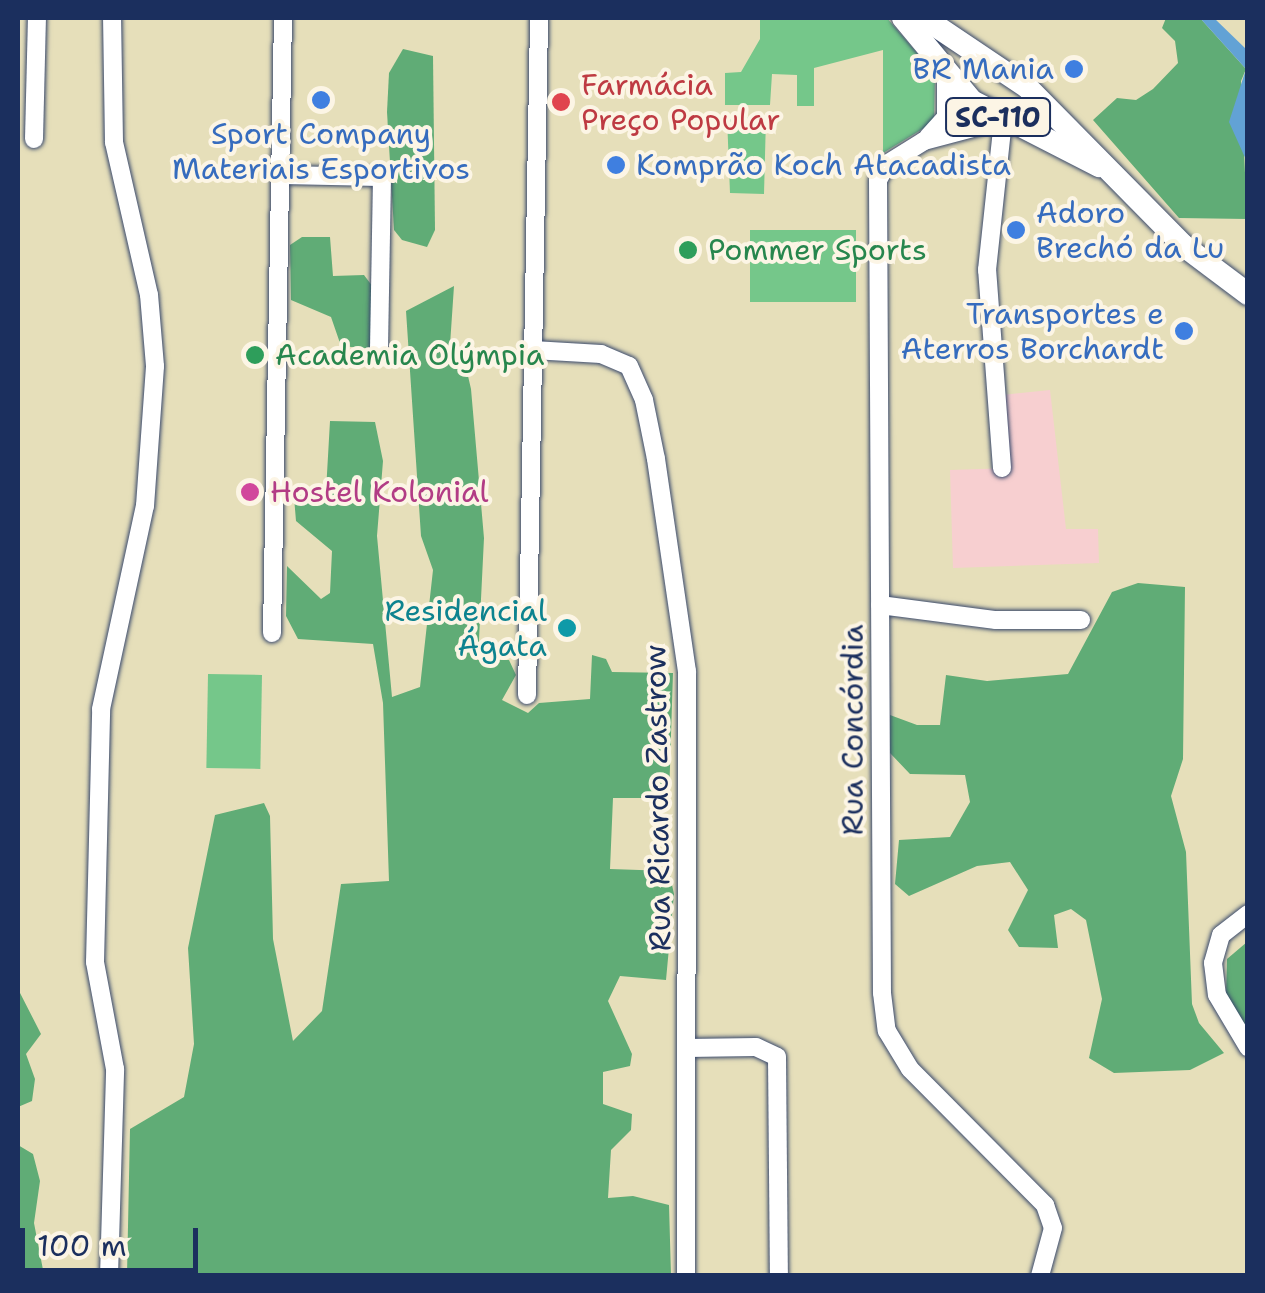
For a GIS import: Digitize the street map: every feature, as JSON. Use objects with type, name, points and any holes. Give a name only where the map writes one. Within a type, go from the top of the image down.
[{"type":"main road","name":"SC-110","points":[[902,18],[972,101],[1122,181]]},
{"type":"main road","name":"SC-110","points":[[924,18],[1028,88],[1184,246],[1248,294]]},
{"type":"main road","points":[[946,72],[951,54],[965,43]]},
{"type":"main road","points":[[1003,120],[1028,88]]},
{"type":"street","points":[[34,139],[36,18]]},
{"type":"street","points":[[109,1276],[115,1068],[95,962],[101,709],[146,506],[154,366],[150,295],[112,125],[112,18]]},
{"type":"street","points":[[272,633],[283,18]]},
{"type":"street","points":[[527,695],[539,18]]},
{"type":"street","name":"Rua Concórdia","points":[[946,72],[946,117],[924,140],[887,164],[878,180],[887,1031],[910,1069],[1045,1205],[1053,1228],[1040,1276]]},
{"type":"street","points":[[1002,468],[987,270],[1003,120]]},
{"type":"street","name":"Rua Concórdia","points":[[924,140],[1003,120]]},
{"type":"street","points":[[280,176],[382,177],[379,352]]},
{"type":"street","name":"Rua Ricardo Zastrow","points":[[533,350],[616,357],[637,380],[650,428],[687,671],[686,1276]]},
{"type":"street","points":[[880,605],[996,620],[1081,620]]},
{"type":"street","points":[[1248,914],[1221,935],[1212,963],[1217,996],[1248,1046]]},
{"type":"street","points":[[687,1048],[756,1048],[777,1056],[779,1276]]},
{"type":"shaded area","points":[[1050,390],[1066,529],[1098,529],[1099,563],[953,568],[950,470],[1011,468],[1002,395]]},
{"type":"green space","points":[[760,18],[887,18],[935,74],[934,122],[883,153],[883,50],[814,68],[814,106],[797,106],[797,75],[772,74],[770,105],[725,105],[725,73],[741,72],[760,39]]},
{"type":"green space","points":[[1166,18],[1200,18],[1246,69],[1241,81],[1247,219],[1179,218],[1093,120],[1117,98],[1136,100],[1153,89],[1178,63],[1175,41],[1162,28]]},
{"type":"green space","points":[[403,49],[433,56],[435,230],[427,247],[402,240],[394,230],[387,112],[389,73]]},
{"type":"green space","points":[[727,117],[766,117],[764,194],[730,193]]},
{"type":"green space","points":[[750,230],[856,230],[856,302],[750,302]]},
{"type":"green space","points":[[302,237],[330,237],[333,276],[364,275],[373,287],[373,349],[341,346],[331,317],[291,300],[290,245]]},
{"type":"green space","points":[[454,286],[450,345],[465,363],[471,389],[484,538],[478,660],[509,660],[516,675],[502,700],[528,713],[539,703],[590,699],[592,655],[606,659],[612,672],[673,673],[669,798],[613,798],[610,869],[669,871],[674,894],[666,980],[620,976],[608,1001],[632,1054],[630,1066],[603,1072],[603,1104],[632,1114],[631,1130],[611,1150],[608,1198],[633,1196],[669,1205],[671,1275],[127,1275],[130,1129],[184,1097],[194,1044],[188,948],[215,815],[264,803],[270,816],[273,939],[293,1041],[322,1011],[341,884],[389,881],[383,703],[373,644],[298,639],[286,616],[287,566],[321,599],[330,593],[332,551],[296,521],[294,497],[326,491],[330,421],[375,422],[383,461],[377,536],[392,697],[420,687],[433,570],[421,536],[406,311]]},
{"type":"green space","points":[[1138,583],[1185,587],[1183,759],[1171,796],[1186,852],[1192,1004],[1199,1023],[1224,1053],[1190,1070],[1114,1073],[1089,1058],[1102,999],[1086,920],[1071,909],[1054,915],[1058,948],[1019,947],[1008,930],[1028,890],[1010,862],[977,866],[909,896],[895,884],[899,840],[950,837],[970,802],[965,775],[910,774],[890,753],[890,715],[917,725],[940,725],[946,675],[987,681],[1068,674],[1112,592]]},
{"type":"green space","points":[[208,674],[262,675],[260,769],[206,768]]},
{"type":"green space","points":[[1247,942],[1247,1033],[1226,996],[1227,959]]},
{"type":"green space","points":[[18,989],[41,1034],[26,1054],[35,1079],[32,1101],[18,1107]]},
{"type":"green space","points":[[18,1145],[33,1154],[40,1181],[34,1223],[44,1275],[18,1275]]},
{"type":"water","points":[[1200,18],[1214,18],[1247,50],[1247,162],[1229,122],[1246,69]]},
{"type":"place","name":"BR Mania","points":[[1074,69]]},
{"type":"place","name":"Sport Company Materiais Esportivos","points":[[321,100]]},
{"type":"place","name":"Farmácia Preço Popular","points":[[561,102]]},
{"type":"place","name":"Komprão Koch Atacadista","points":[[616,165]]},
{"type":"place","name":"Adoro Brechó da Lu","points":[[1016,230]]},
{"type":"place","name":"Pommer Sports","points":[[688,250]]},
{"type":"place","name":"Transportes e Aterros Borchardt","points":[[1184,331]]},
{"type":"place","name":"Academia Olýmpia","points":[[255,355]]},
{"type":"place","name":"Hostel Kolonial","points":[[250,492]]},
{"type":"place","name":"Residencial Ágata","points":[[567,628]]}]
